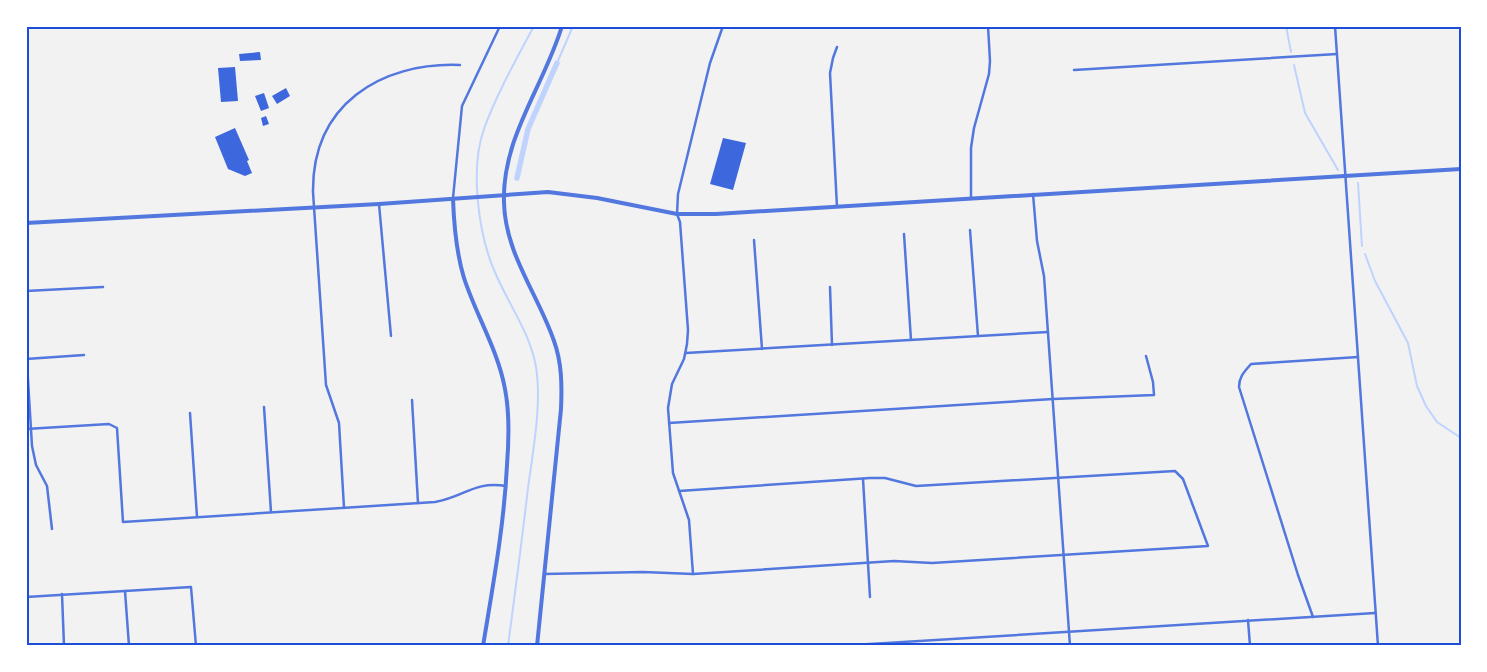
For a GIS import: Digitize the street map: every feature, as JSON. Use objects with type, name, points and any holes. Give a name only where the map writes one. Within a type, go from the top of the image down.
[{"type":"street","points":[[483,646],[501,538],[509,420],[507,399],[499,366],[464,277],[454,230],[453,199],[462,106],[500,26]]},
{"type":"street","points":[[537,646],[561,409],[560,373],[554,342],[514,255],[506,219],[504,195],[515,134],[562,26]]},
{"type":"street","points":[[693,574],[689,520],[673,473],[668,401],[672,384],[686,353],[688,330],[680,222],[677,214],[679,186],[710,62],[723,26]]},
{"type":"street","points":[[970,198],[973,138],[989,74],[988,26]]},
{"type":"street","points":[[1335,26],[1378,646]]},
{"type":"street","points":[[837,47],[832,58],[830,73],[837,207]]},
{"type":"street","points":[[1074,70],[1337,54]]},
{"type":"street","points":[[344,508],[339,423],[326,385],[314,207],[313,173],[321,142],[334,118],[370,84],[385,77],[419,67],[460,65]]},
{"type":"street","points":[[26,223],[380,204],[548,192],[572,194],[677,214],[744,212],[1461,169]]},
{"type":"street","points":[[1033,194],[1037,241],[1044,276],[1070,646]]},
{"type":"street","points":[[380,204],[391,336]]},
{"type":"street","points":[[970,230],[978,336]]},
{"type":"street","points":[[904,234],[911,340]]},
{"type":"street","points":[[754,240],[762,349]]},
{"type":"street","points":[[26,292],[103,287]]},
{"type":"street","points":[[830,287],[832,345]]},
{"type":"street","points":[[686,353],[1048,332]]},
{"type":"street","points":[[26,347],[28,429],[34,457],[48,486],[52,529]]},
{"type":"street","points":[[27,359],[84,355]]},
{"type":"street","points":[[669,423],[1053,399],[1154,395],[1154,382],[1146,356]]},
{"type":"street","points":[[1313,617],[1239,387],[1239,381],[1251,364],[1358,357]]},
{"type":"street","points":[[412,400],[418,503]]},
{"type":"street","points":[[264,408],[271,512]]},
{"type":"street","points":[[190,413],[197,517]]},
{"type":"street","points":[[28,429],[109,424],[117,428],[123,522],[418,503],[446,500],[481,485],[495,484],[506,486]]},
{"type":"street","points":[[544,574],[644,572],[693,574],[894,561],[932,563],[1208,546],[1183,479],[1175,471],[1058,476],[916,486],[885,478],[679,491]]},
{"type":"street","points":[[863,479],[870,597]]},
{"type":"street","points":[[26,597],[191,587],[196,646]]},
{"type":"street","points":[[125,590],[129,646]]},
{"type":"street","points":[[62,594],[64,646]]},
{"type":"street","points":[[837,646],[1375,613]]},
{"type":"street","points":[[1248,620],[1250,646]]},
{"type":"building","points":[[260,52],[261,60],[240,61],[239,54]]},
{"type":"building","points":[[235,67],[238,101],[221,102],[218,68]]},
{"type":"building","points":[[286,88],[290,96],[277,104],[272,96]]},
{"type":"building","points":[[264,93],[269,108],[261,111],[255,96]]},
{"type":"building","points":[[266,116],[269,124],[263,126],[261,118]]},
{"type":"building","points":[[235,128],[249,160],[247,161],[252,173],[245,176],[228,169],[215,137]]},
{"type":"building","points":[[723,138],[746,143],[733,190],[710,184]]},
{"type":"waterway","points":[[508,646],[536,427],[538,381],[529,342],[499,282],[488,255],[480,219],[477,162],[484,129],[494,103],[534,26]]},
{"type":"waterway","points":[[557,63],[573,26]]},
{"type":"waterway","points":[[1286,26],[1291,52]]},
{"type":"waterway","points":[[517,178],[528,129],[557,63]]},
{"type":"waterway","points":[[1294,65],[1305,113],[1338,170]]},
{"type":"waterway","points":[[1358,183],[1362,246]]},
{"type":"waterway","points":[[1365,254],[1375,281],[1408,343],[1417,386],[1426,406],[1437,422],[1461,438]]}]
